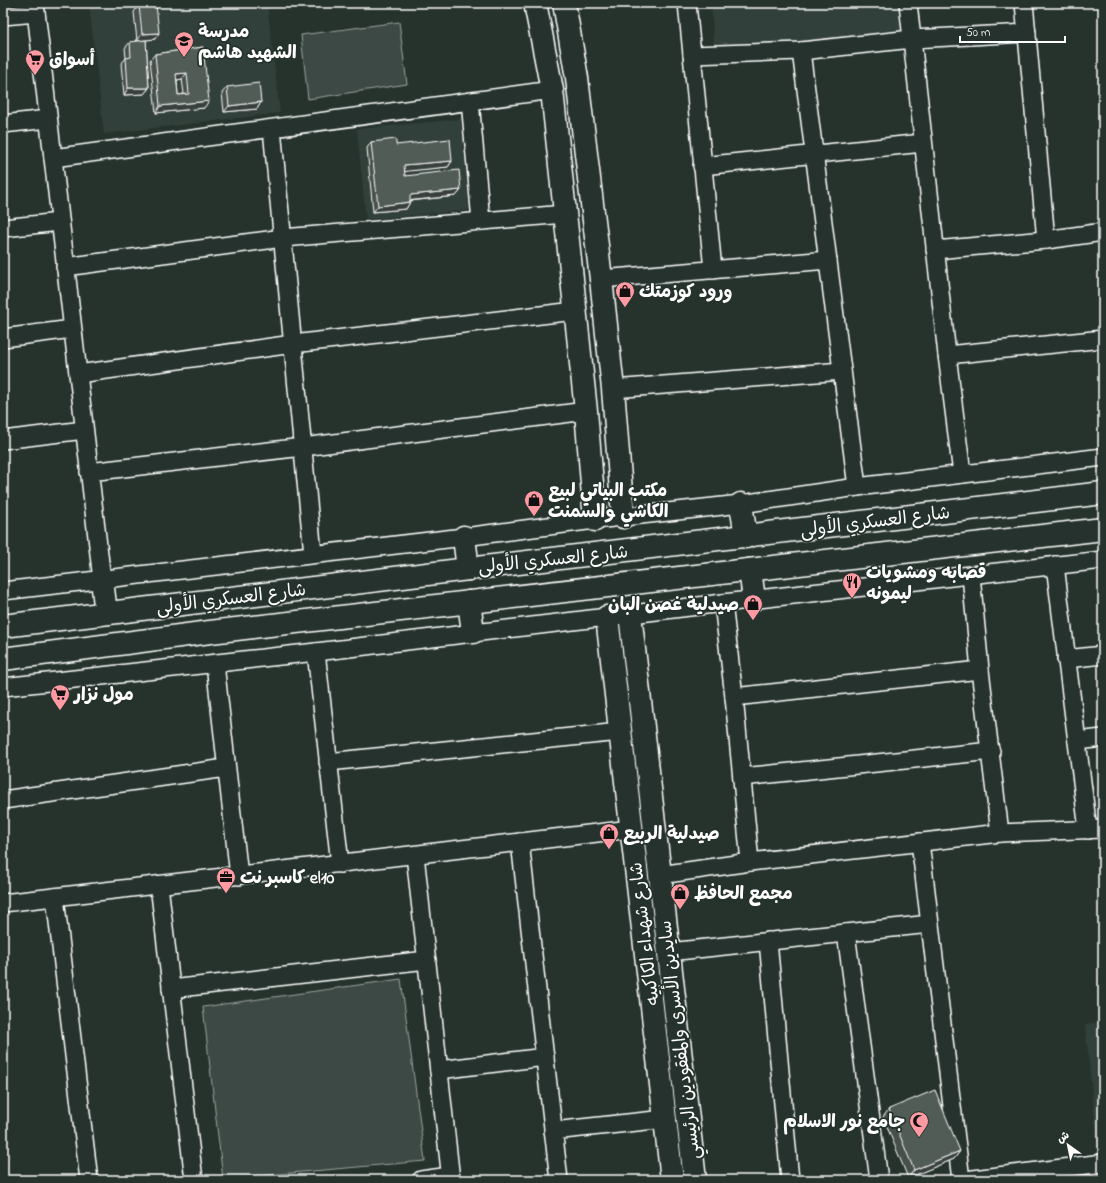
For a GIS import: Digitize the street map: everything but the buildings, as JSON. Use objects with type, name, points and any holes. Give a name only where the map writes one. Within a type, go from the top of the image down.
[{"type":"main road","points":[[536,3],[552,90],[586,411],[595,520]]},
{"type":"main road","points":[[564,3],[577,78],[601,279],[613,389],[623,517]]},
{"type":"main road","points":[[588,436],[617,435]]},
{"type":"main road","name":"شارع العسكري الأولى","points":[[3,626],[1103,493]]},
{"type":"main road","points":[[741,504],[746,537]]},
{"type":"main road","name":"شارع العسكري الأولى","points":[[3,659],[210,632],[1103,529]]},
{"type":"main road","points":[[464,537],[468,569]]},
{"type":"main road","points":[[626,551],[630,583]]},
{"type":"main road","points":[[596,554],[598,587]]},
{"type":"main road","points":[[750,570],[754,599]]},
{"type":"main road","points":[[102,580],[106,613]]},
{"type":"main road","points":[[469,602],[473,632]]},
{"type":"main road","name":"سايدين الأسرى والمفقودين الرئيسي","points":[[630,614],[695,1180]]},
{"type":"main road","name":"شارع شهداء الكاكييه","points":[[607,617],[672,1180]]},
{"type":"street","points":[[687,3],[713,270]]},
{"type":"street","points":[[908,3],[947,355],[962,474]]},
{"type":"street","points":[[1024,3],[1046,240]]},
{"type":"street","points":[[3,16],[35,8],[102,580]]},
{"type":"street","points":[[692,55],[801,51],[912,39],[1027,33]]},
{"type":"street","points":[[801,51],[857,487]]},
{"type":"street","points":[[53,158],[552,90]]},
{"type":"street","points":[[470,102],[481,221]]},
{"type":"street","points":[[3,124],[48,119]]},
{"type":"street","points":[[272,129],[313,554]]},
{"type":"street","points":[[702,166],[923,143]]},
{"type":"street","points":[[65,267],[283,238],[565,214]]},
{"type":"street","points":[[3,228],[60,222]]},
{"type":"street","points":[[935,250],[1046,240],[1103,232]]},
{"type":"street","points":[[601,279],[828,260]]},
{"type":"street","points":[[78,374],[293,344],[575,311]]},
{"type":"street","points":[[3,338],[72,329]]},
{"type":"street","points":[[947,355],[1103,339]]},
{"type":"street","points":[[613,389],[842,370]]},
{"type":"street","points":[[89,472],[303,447],[586,411]]},
{"type":"street","points":[[3,440],[84,430]]},
{"type":"street","points":[[3,591],[464,537],[595,520],[741,504],[857,487],[1103,457]]},
{"type":"street","points":[[3,687],[215,664],[754,599],[1103,560]]},
{"type":"street","points":[[660,875],[750,862],[1000,833],[1096,829],[1077,741],[1055,565]]},
{"type":"street","points":[[971,575],[980,670],[1000,833]]},
{"type":"street","points":[[723,603],[750,862]]},
{"type":"street","points":[[316,652],[340,864]]},
{"type":"street","points":[[1066,659],[1103,655]]},
{"type":"street","points":[[215,664],[239,876]]},
{"type":"street","points":[[734,697],[980,670]]},
{"type":"street","points":[[328,762],[620,732]]},
{"type":"street","points":[[1077,741],[1103,738]]},
{"type":"street","points":[[742,777],[991,751]]},
{"type":"street","points":[[3,800],[226,768]]},
{"type":"street","points":[[3,903],[631,829]]},
{"type":"street","points":[[520,842],[559,1180]]},
{"type":"street","points":[[920,842],[962,1180]]},
{"type":"street","points":[[416,855],[450,1178],[421,1180]]},
{"type":"street","points":[[159,885],[194,1180]]},
{"type":"street","points":[[55,897],[89,1180]]},
{"type":"street","points":[[669,952],[930,924]]},
{"type":"street","points":[[846,933],[879,1180]]},
{"type":"street","points":[[768,941],[790,1180]]},
{"type":"street","points":[[171,989],[427,960]]},
{"type":"street","points":[[439,1070],[545,1057]]},
{"type":"street","points":[[553,1132],[665,1119]]},
{"type":"street","points":[[965,1180],[1040,1175],[1103,1163]]},
{"type":"shaded area","name":"مدرسة الشهيد هاشم","points":[[89,3],[267,3],[280,113],[104,134]]},
{"type":"shaded area","points":[[711,3],[902,3],[904,33],[714,48]]},
{"type":"shaded area","points":[[399,22],[407,84],[308,99],[301,35]]},
{"type":"shaded area","points":[[461,119],[469,210],[366,220],[357,129]]},
{"type":"shaded area","points":[[401,979],[425,1161],[223,1179],[203,1007]]},
{"type":"shaded area","points":[[1103,1022],[1103,1151],[1098,1151],[1085,1024]]},
{"type":"place","name":"مدرسة الشهيد هاشم","points":[[184,58]]},
{"type":"place","name":"أسواق","points":[[35,76]]},
{"type":"place","name":"ورود كوزمتك","points":[[625,308]]},
{"type":"place","name":"مكتب البياتي لبيع الكاشي والسمنت","points":[[534,517]]},
{"type":"place","name":"قصابه ومشويات ليمونه","points":[[852,599]]},
{"type":"place","name":"صيدلية غصن البان","points":[[753,621]]},
{"type":"place","name":"مول نزار","points":[[60,711]]},
{"type":"place","name":"صيدلية الربيع","points":[[609,850]]},
{"type":"place","name":"كاسبر نت el10","points":[[226,894]]},
{"type":"place","name":"مجمع الحافظ","points":[[680,910]]},
{"type":"place","name":"جامع نور الاسلام","points":[[919,1138]]}]
